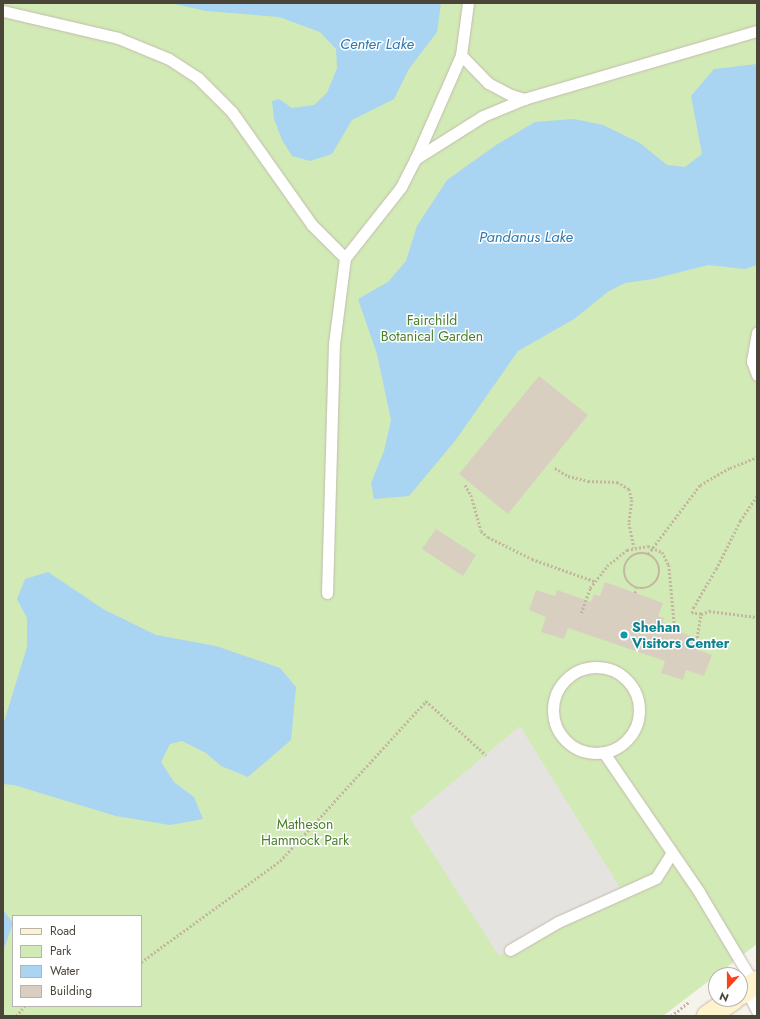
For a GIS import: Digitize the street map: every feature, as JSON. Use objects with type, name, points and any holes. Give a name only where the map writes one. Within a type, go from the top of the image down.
[{"type":"main road","points":[[708,1016],[721,1007]]},
{"type":"lane","points":[[327,593],[334,344],[345,258],[401,187],[461,55],[468,3]]},
{"type":"lane","points":[[3,11],[118,38],[169,59],[198,78],[232,112],[312,226],[345,258]]},
{"type":"lane","points":[[414,160],[483,116],[524,99],[757,31]]},
{"type":"lane","points":[[461,55],[488,83],[511,95],[524,99]]},
{"type":"lane","points":[[757,332],[753,342],[757,375]]},
{"type":"lane","points":[[598,667],[616,673],[630,685],[638,701],[638,720],[629,738],[622,745],[604,753],[590,753],[578,750],[566,742],[558,731],[553,718],[553,704],[557,692],[564,680],[580,670],[598,667]]},
{"type":"lane","points":[[604,753],[671,854],[699,892],[735,967]]},
{"type":"lane","points":[[510,950],[558,922],[656,878],[671,854]]},
{"type":"lane","points":[[748,994],[757,1010]]},
{"type":"path","points":[[648,554],[700,485],[730,468],[757,457]]},
{"type":"path","points":[[555,468],[568,476],[588,481],[617,482],[629,489],[632,500],[629,523],[634,547]]},
{"type":"path","points":[[465,485],[471,495],[481,531],[488,537],[532,559],[594,581]]},
{"type":"path","points":[[757,496],[740,521],[716,570],[693,608],[692,613],[701,614],[712,611],[744,617],[757,617]]},
{"type":"path","points":[[581,613],[594,581],[607,566],[634,547],[652,547],[662,552],[669,565],[675,631]]},
{"type":"path","points":[[648,554],[658,563],[658,580],[650,587],[636,588],[626,577],[626,566],[633,556],[648,554]]},
{"type":"path","points":[[634,593],[636,588]]},
{"type":"path","points":[[697,638],[701,614]]},
{"type":"path","points":[[142,961],[280,861],[426,701],[486,755]]},
{"type":"path","points":[[16,1016],[24,1007]]},
{"type":"green space","name":"Fairchild Botanical Garden","points":[[3,3],[757,3],[757,944],[727,967],[708,967],[708,982],[663,1016],[3,1016]]},
{"type":"shaded area","points":[[520,726],[622,891],[558,922],[499,956],[410,818]]},
{"type":"water","name":"Center Lake","points":[[170,3],[441,3],[437,32],[409,69],[394,99],[352,120],[332,154],[310,161],[292,156],[282,140],[274,119],[272,101],[279,99],[292,108],[314,105],[327,93],[337,68],[336,49],[320,32],[279,17],[206,11]]},
{"type":"water","name":"Pandanus Lake","points":[[757,64],[757,265],[745,269],[708,265],[653,279],[625,283],[609,291],[574,319],[518,351],[455,441],[409,496],[374,499],[371,483],[384,451],[391,420],[377,354],[358,299],[388,282],[406,261],[417,226],[447,180],[496,145],[535,122],[574,119],[603,125],[640,143],[667,165],[685,167],[702,154],[691,96],[714,69]]},
{"type":"water","points":[[48,572],[103,609],[156,635],[216,646],[280,668],[296,687],[291,740],[248,777],[221,766],[206,753],[182,741],[170,744],[161,762],[174,782],[194,797],[203,819],[170,825],[116,816],[14,785],[3,784],[3,725],[27,647],[27,618],[17,599],[25,579]]},
{"type":"water","points":[[3,910],[12,922],[12,926],[3,951]]},
{"type":"building","points":[[539,376],[588,415],[508,514],[459,474]]},
{"type":"building","points":[[436,529],[476,555],[463,576],[422,549]]},
{"type":"building","name":"Shehan Visitors Center","points":[[605,582],[663,603],[658,616],[664,618],[662,626],[697,638],[693,648],[712,655],[704,676],[686,670],[683,680],[661,673],[665,661],[568,628],[564,639],[541,632],[546,617],[529,610],[536,590],[555,596],[557,590],[591,602],[594,594],[600,596]]},
{"type":"place","name":"Shehan Visitors Center","points":[[624,635]]},
{"type":"park label","name":"Matheson Hammock Park","points":[[305,832]]}]
